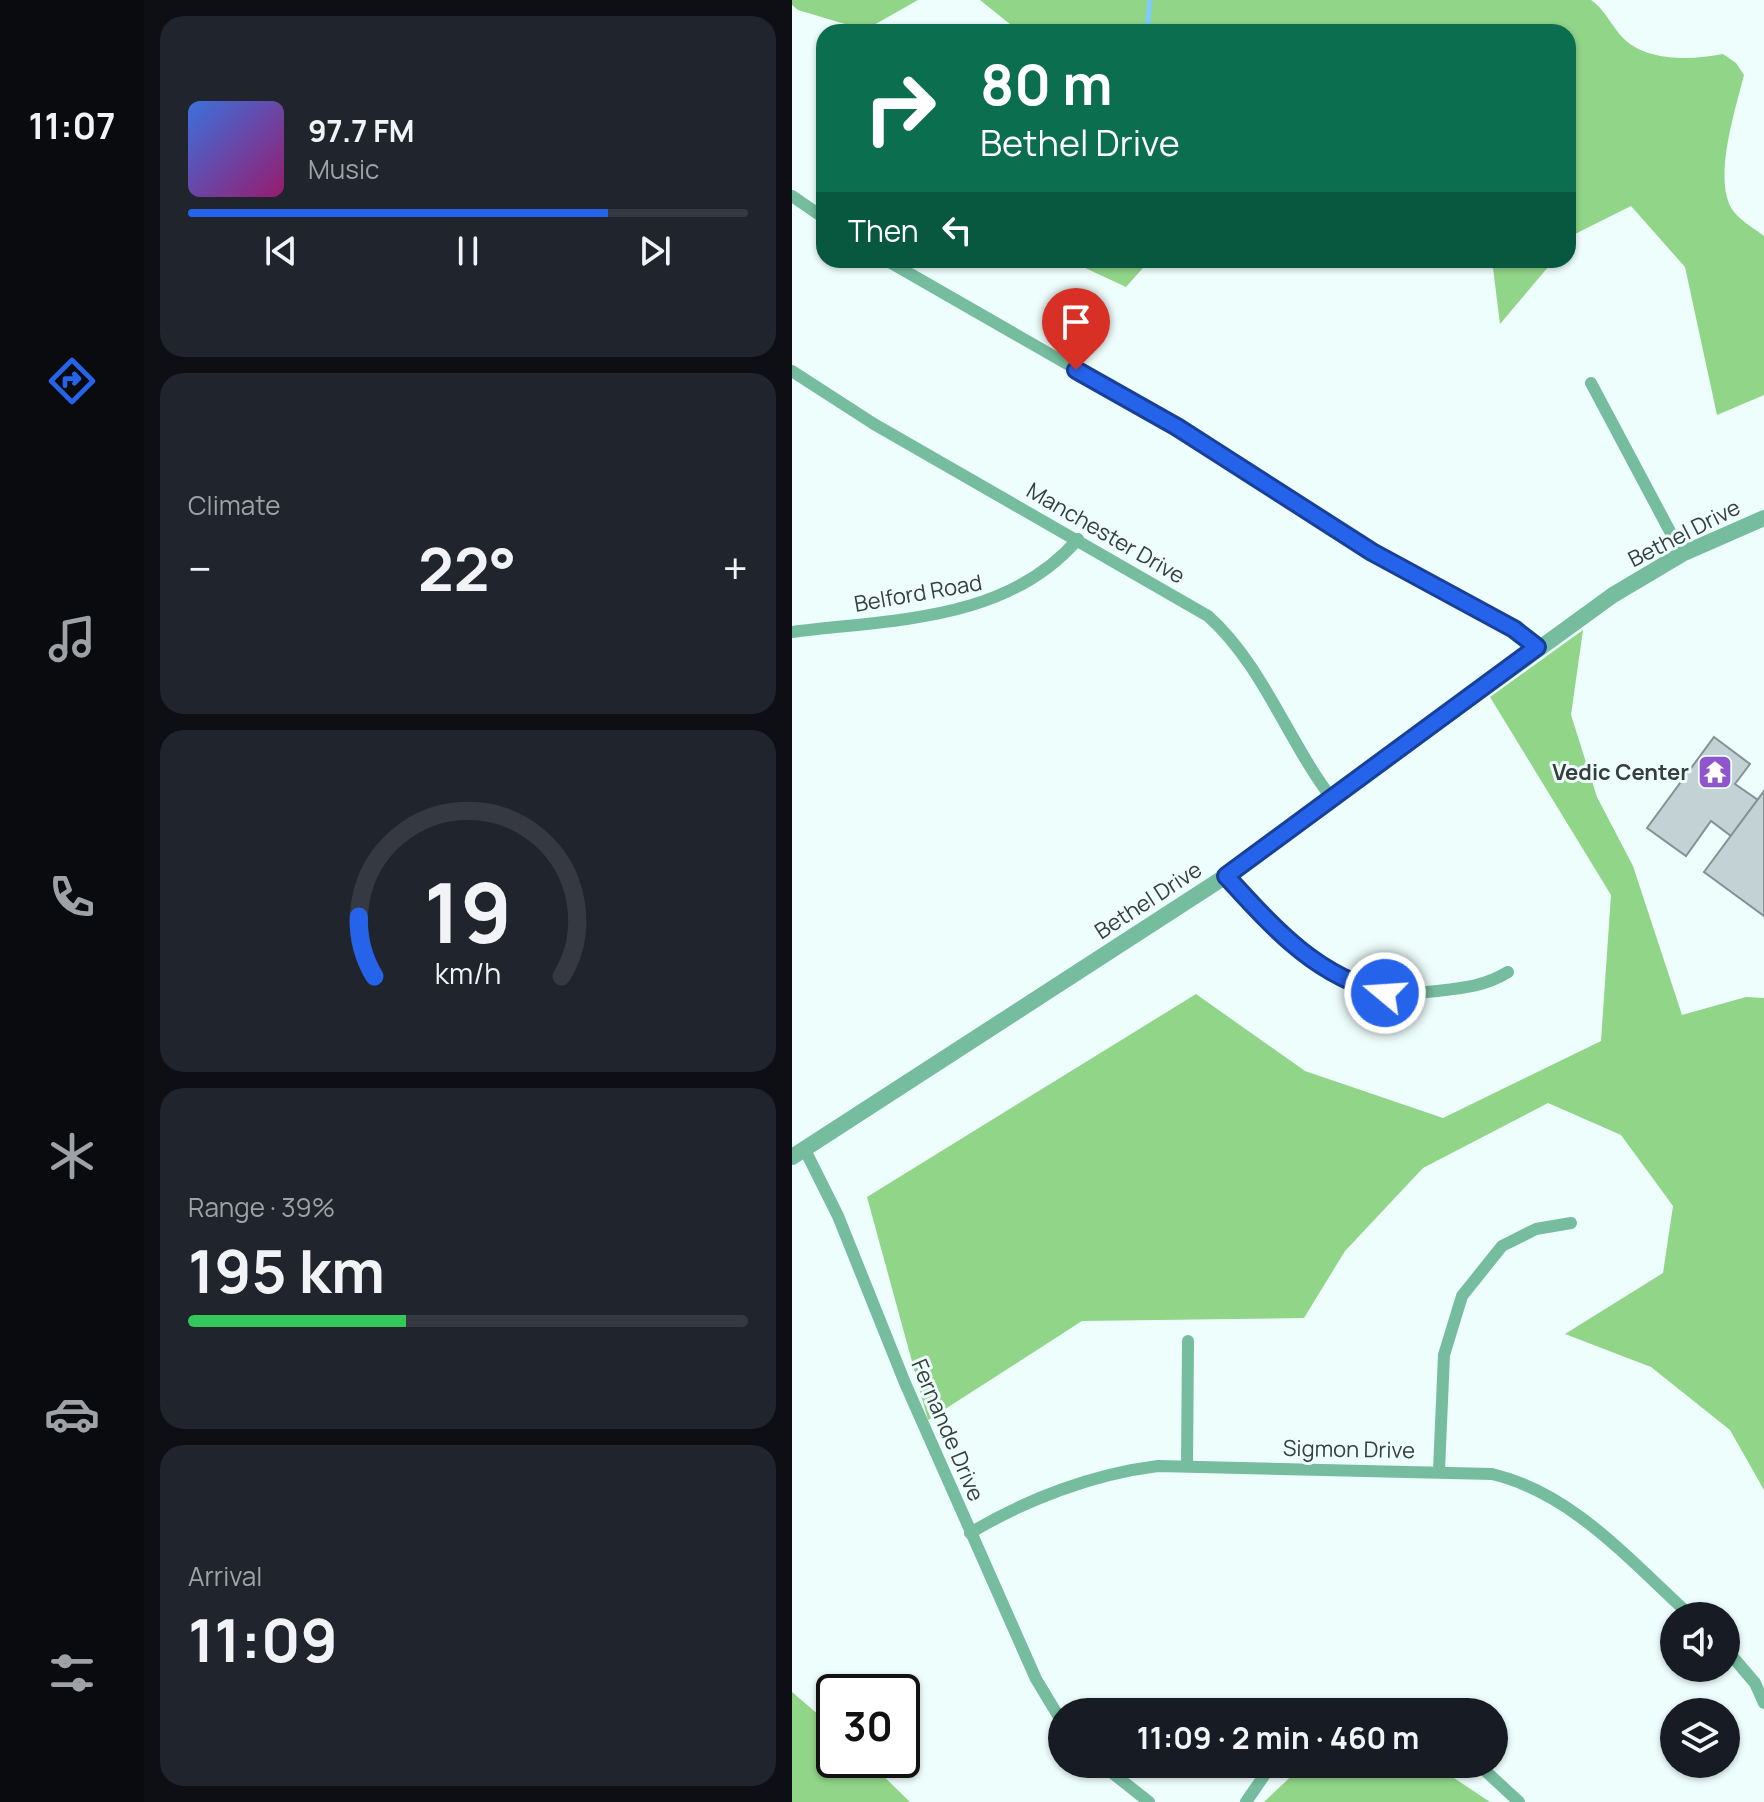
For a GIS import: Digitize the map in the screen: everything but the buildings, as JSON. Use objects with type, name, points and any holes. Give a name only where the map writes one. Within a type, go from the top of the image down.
[{"type":"street","points":[[792,196],[816,212]]},
{"type":"street","points":[[900,268],[1177,427],[1372,552],[1514,629],[1537,647]]},
{"type":"street","name":"Manchester Drive","points":[[792,371],[874,424],[1194,607],[1222,629],[1241,652],[1312,773],[1333,800]]},
{"type":"street","points":[[1591,383],[1682,554]]},
{"type":"street","name":"Bethel Drive","points":[[798,1154],[1226,876],[1537,647],[1682,554],[1764,518]]},
{"type":"street","name":"Belford Road","points":[[792,632],[916,616],[987,602],[1055,566],[1078,539]]},
{"type":"street","points":[[1226,876],[1301,953],[1329,972],[1366,988],[1411,994],[1472,987],[1508,972]]},
{"type":"street","name":"Fernande Drive","points":[[798,1154],[838,1216],[970,1533],[1036,1679],[1048,1699]]},
{"type":"street","points":[[1439,1470],[1444,1355],[1462,1296],[1502,1246],[1536,1229],[1571,1223]]},
{"type":"street","points":[[1187,1466],[1188,1341]]},
{"type":"street","name":"Sigmon Drive","points":[[970,1533],[1003,1513],[1104,1475],[1158,1466],[1439,1470],[1492,1474],[1547,1494],[1588,1523],[1675,1602]]},
{"type":"street","points":[[1740,1665],[1755,1683],[1764,1703]]},
{"type":"street","points":[[1119,1778],[1149,1802]]},
{"type":"street","points":[[1246,1802],[1262,1778]]},
{"type":"street","points":[[1493,1778],[1519,1802]]},
{"type":"green space","points":[[792,0],[918,0],[876,24],[845,24],[798,10],[792,5]]},
{"type":"green space","points":[[980,0],[1591,0],[1624,39],[1645,52],[1685,58],[1723,54],[1736,63],[1744,75],[1727,145],[1727,199],[1744,222],[1764,236],[1764,395],[1717,415],[1685,267],[1631,206],[1576,234],[1576,24],[1010,24]]},
{"type":"green space","points":[[1085,268],[1143,268],[1126,287]]},
{"type":"green space","points":[[1493,268],[1547,268],[1500,324]]},
{"type":"green space","points":[[1583,630],[1571,715],[1597,797],[1633,866],[1682,1015],[1746,997],[1764,998],[1764,1490],[1730,1430],[1651,1367],[1565,1334],[1663,1273],[1673,1206],[1621,1135],[1548,1103],[1423,1168],[1345,1251],[1304,1318],[1082,1321],[928,1420],[867,1197],[1196,994],[1305,1071],[1443,1118],[1601,1041],[1611,895],[1490,697]]},
{"type":"green space","points":[[792,1692],[816,1713],[816,1778],[885,1778],[910,1802],[792,1802]]},
{"type":"green space","points":[[1289,1778],[1454,1778],[1490,1802],[1264,1802]]},
{"type":"waterway","points":[[1148,24],[1150,0]]},
{"type":"place","name":"Vedic Center","points":[[1715,772]]},
{"type":"route","points":[[1076,370],[1177,427],[1372,552],[1514,629],[1537,647],[1226,876],[1275,930],[1301,953],[1344,980],[1385,993]]}]
